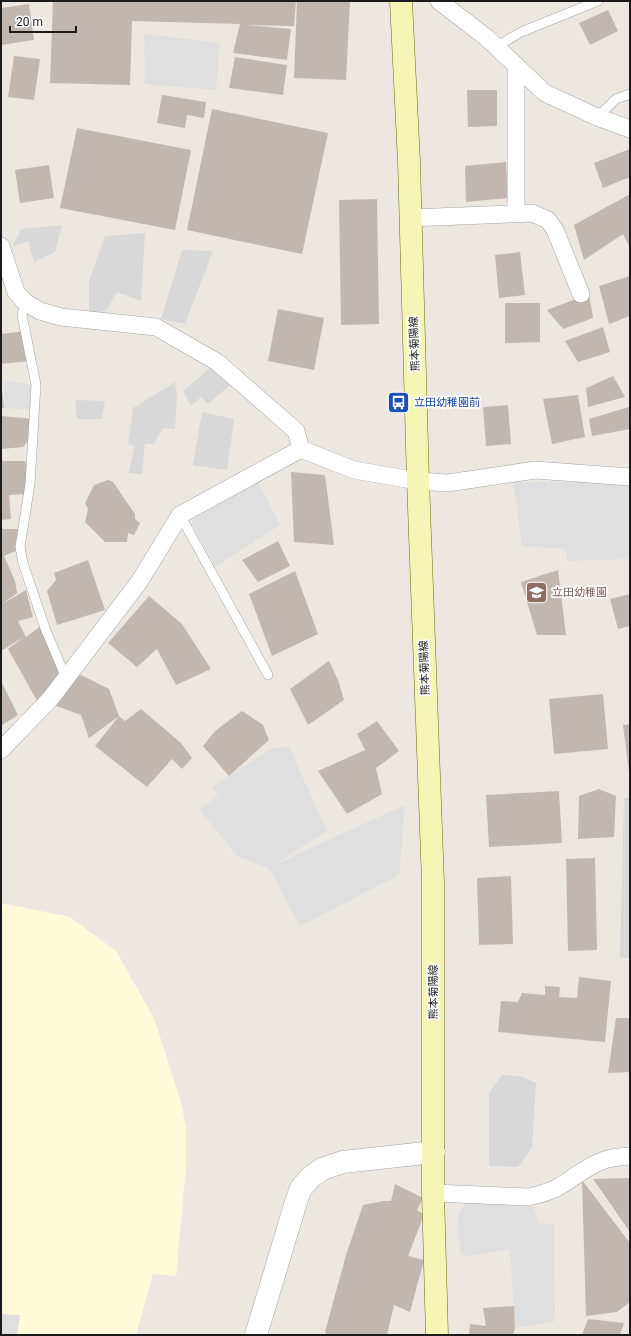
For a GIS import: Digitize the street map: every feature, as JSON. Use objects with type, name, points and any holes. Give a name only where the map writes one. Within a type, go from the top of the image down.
[{"type":"main road","name":"熊本菊陽線","points":[[401,1],[410,162],[418,481],[432,883],[433,1194],[437,1335]]},
{"type":"street","points":[[439,1],[496,47],[545,93],[596,117],[630,129]]},
{"type":"street","points":[[516,66],[516,214]]},
{"type":"street","points":[[411,218],[532,213],[548,220],[555,230],[581,294]]},
{"type":"street","points":[[1,246],[16,292],[24,302],[40,311],[61,317],[156,327],[217,362],[296,431],[301,449]]},
{"type":"street","points":[[301,449],[354,470],[418,481],[448,483],[535,470],[630,477]]},
{"type":"street","points":[[1,750],[51,698],[140,582],[180,515],[301,449]]},
{"type":"street","points":[[256,1335],[296,1202],[301,1188],[311,1177],[322,1169],[343,1162],[434,1152]]},
{"type":"street","points":[[433,1194],[528,1197],[540,1195],[558,1187],[602,1161],[617,1157],[630,1156]]},
{"type":"lane","points":[[496,47],[521,32],[598,1]]},
{"type":"lane","points":[[596,117],[616,99],[630,94]]},
{"type":"lane","points":[[24,302],[22,315],[36,385],[30,484],[20,547],[23,562],[45,628],[66,678]]},
{"type":"lane","points":[[180,515],[268,675]]},
{"type":"shaded area","points":[[144,34],[220,43],[216,90],[145,84]]},
{"type":"shaded area","points":[[62,225],[55,252],[34,262],[28,241],[12,247],[21,229]]},
{"type":"shaded area","points":[[145,233],[141,301],[117,292],[106,311],[89,313],[89,281],[105,236]]},
{"type":"shaded area","points":[[182,250],[213,251],[185,324],[161,319]]},
{"type":"shaded area","points":[[217,362],[230,385],[208,404],[201,397],[191,406],[183,391]]},
{"type":"shaded area","points":[[4,381],[36,385],[35,410],[4,408]]},
{"type":"shaded area","points":[[175,382],[177,398],[175,429],[163,428],[154,444],[145,444],[142,474],[129,473],[134,446],[128,444],[133,408]]},
{"type":"shaded area","points":[[75,400],[105,401],[102,419],[77,419]]},
{"type":"shaded area","points":[[202,412],[234,419],[227,470],[193,465]]},
{"type":"shaded area","points":[[257,480],[280,525],[215,567],[191,521]]},
{"type":"shaded area","points":[[513,482],[630,482],[630,559],[567,561],[566,549],[522,546]]},
{"type":"shaded area","points":[[289,747],[327,831],[272,866],[405,805],[399,875],[300,926],[269,868],[237,856],[199,809],[218,796],[212,787],[272,748]]},
{"type":"shaded area","points":[[624,798],[630,798],[630,958],[620,958]]},
{"type":"shaded area","points":[[1,903],[70,917],[116,951],[154,1018],[181,1102],[186,1129],[186,1166],[176,1276],[153,1274],[136,1335],[1,1335]]},
{"type":"shaded area","points":[[502,1075],[520,1076],[536,1083],[532,1148],[518,1167],[489,1166],[489,1093]]},
{"type":"shaded area","points":[[469,1197],[511,1206],[534,1207],[538,1223],[554,1224],[555,1321],[515,1328],[510,1249],[468,1256],[460,1254],[458,1214]]},
{"type":"shaded area","points":[[1,1314],[20,1315],[17,1335],[1,1335]]},
{"type":"building","points":[[53,1],[296,1],[294,26],[246,25],[291,29],[287,60],[233,53],[240,24],[132,21],[130,85],[50,83]]},
{"type":"building","points":[[297,1],[350,1],[346,80],[294,78]]},
{"type":"building","points":[[29,4],[34,40],[1,45],[1,8]]},
{"type":"building","points":[[608,10],[618,31],[590,45],[579,23]]},
{"type":"building","points":[[14,56],[40,59],[34,100],[8,97]]},
{"type":"building","points":[[235,57],[287,65],[283,95],[229,88]]},
{"type":"building","points":[[467,90],[497,90],[497,126],[468,127]]},
{"type":"building","points":[[162,95],[206,102],[204,118],[187,115],[185,128],[157,123]]},
{"type":"building","points":[[212,109],[328,133],[302,254],[187,230]]},
{"type":"building","points":[[77,128],[191,150],[175,230],[60,208]]},
{"type":"building","points":[[630,149],[630,177],[603,188],[594,163]]},
{"type":"building","points":[[506,162],[508,198],[466,202],[465,166]]},
{"type":"building","points":[[49,165],[54,198],[20,203],[15,170]]},
{"type":"building","points":[[630,194],[630,248],[623,234],[584,260],[574,225]]},
{"type":"building","points":[[377,199],[379,324],[341,325],[339,200]]},
{"type":"building","points":[[520,252],[525,295],[499,298],[495,255]]},
{"type":"building","points":[[630,276],[630,316],[609,324],[599,286]]},
{"type":"building","points":[[589,294],[593,318],[563,329],[547,310]]},
{"type":"building","points":[[505,303],[540,303],[540,342],[505,343]]},
{"type":"building","points":[[278,309],[324,318],[314,370],[268,361]]},
{"type":"building","points":[[603,327],[610,352],[578,362],[565,341]]},
{"type":"building","points":[[25,331],[29,361],[1,364],[1,334]]},
{"type":"building","points":[[613,376],[625,397],[588,407],[586,388]]},
{"type":"building","points":[[2,388],[4,408],[1,408]]},
{"type":"building","points":[[578,395],[585,437],[552,444],[543,399]]},
{"type":"building","points":[[508,405],[511,444],[486,446],[483,407]]},
{"type":"building","points":[[629,407],[630,429],[592,436],[589,419]]},
{"type":"building","points":[[1,416],[34,419],[33,435],[23,447],[1,449]]},
{"type":"building","points":[[1,461],[25,461],[28,472],[26,494],[9,495],[11,519],[1,520]]},
{"type":"building","points":[[291,472],[325,475],[334,545],[294,542]]},
{"type":"building","points":[[108,480],[113,482],[135,514],[135,519],[140,523],[134,535],[128,533],[127,542],[105,542],[85,522],[88,509],[85,503],[94,485]]},
{"type":"building","points":[[1,529],[19,529],[18,550],[4,556],[15,581],[17,593],[2,604],[26,590],[33,617],[18,621],[26,637],[41,626],[63,676],[40,706],[8,649],[24,637],[1,651]]},
{"type":"building","points":[[278,541],[290,566],[258,582],[242,560]]},
{"type":"building","points":[[88,560],[105,610],[57,625],[47,591],[56,580],[54,573]]},
{"type":"building","points":[[558,570],[566,635],[537,635],[521,582]]},
{"type":"building","points":[[295,571],[318,634],[272,656],[249,594]]},
{"type":"building","points":[[630,594],[630,626],[618,629],[610,599]]},
{"type":"building","points":[[149,596],[182,624],[211,669],[176,685],[157,649],[137,667],[108,643]]},
{"type":"building","points":[[329,661],[338,680],[344,700],[308,725],[290,689]]},
{"type":"building","points":[[79,674],[109,689],[119,716],[89,738],[81,715],[56,706]]},
{"type":"building","points":[[1,681],[18,715],[1,726]]},
{"type":"building","points":[[603,694],[608,749],[554,754],[549,699]]},
{"type":"building","points":[[141,709],[181,743],[192,758],[182,769],[172,759],[147,787],[95,746],[119,716],[125,721]]},
{"type":"building","points":[[242,711],[263,725],[269,740],[229,776],[203,746],[216,730]]},
{"type":"building","points":[[377,721],[399,751],[376,768],[382,794],[347,814],[318,771],[365,750],[357,734]]},
{"type":"building","points":[[630,724],[630,772],[629,772],[623,725]]},
{"type":"building","points":[[599,789],[616,796],[614,837],[578,839],[579,796]]},
{"type":"building","points":[[559,791],[562,843],[489,847],[486,795]]},
{"type":"building","points":[[595,858],[597,950],[568,951],[566,859]]},
{"type":"building","points":[[511,876],[513,944],[479,945],[477,878]]},
{"type":"building","points":[[579,977],[611,981],[605,1042],[498,1032],[501,1001],[518,1002],[522,993],[545,995],[545,986],[560,987],[559,997],[577,998]]},
{"type":"building","points":[[616,1018],[630,1018],[630,1072],[608,1073]]},
{"type":"building","points":[[629,1178],[630,1193],[630,1232],[593,1179]]},
{"type":"building","points":[[582,1180],[630,1243],[630,1302],[617,1312],[586,1316]]},
{"type":"building","points":[[395,1184],[423,1198],[417,1210],[424,1215],[408,1256],[424,1260],[410,1312],[394,1305],[387,1335],[327,1335],[325,1332],[346,1255],[363,1205],[391,1201]]},
{"type":"building","points":[[514,1306],[515,1328],[513,1335],[469,1335],[470,1324],[486,1326],[483,1308]]},
{"type":"building","points":[[588,1319],[624,1323],[620,1335],[582,1335]]},
{"type":"place","name":"立田幼稚園前","points":[[398,402]]},
{"type":"place","name":"立田幼稚園","points":[[536,592]]}]
